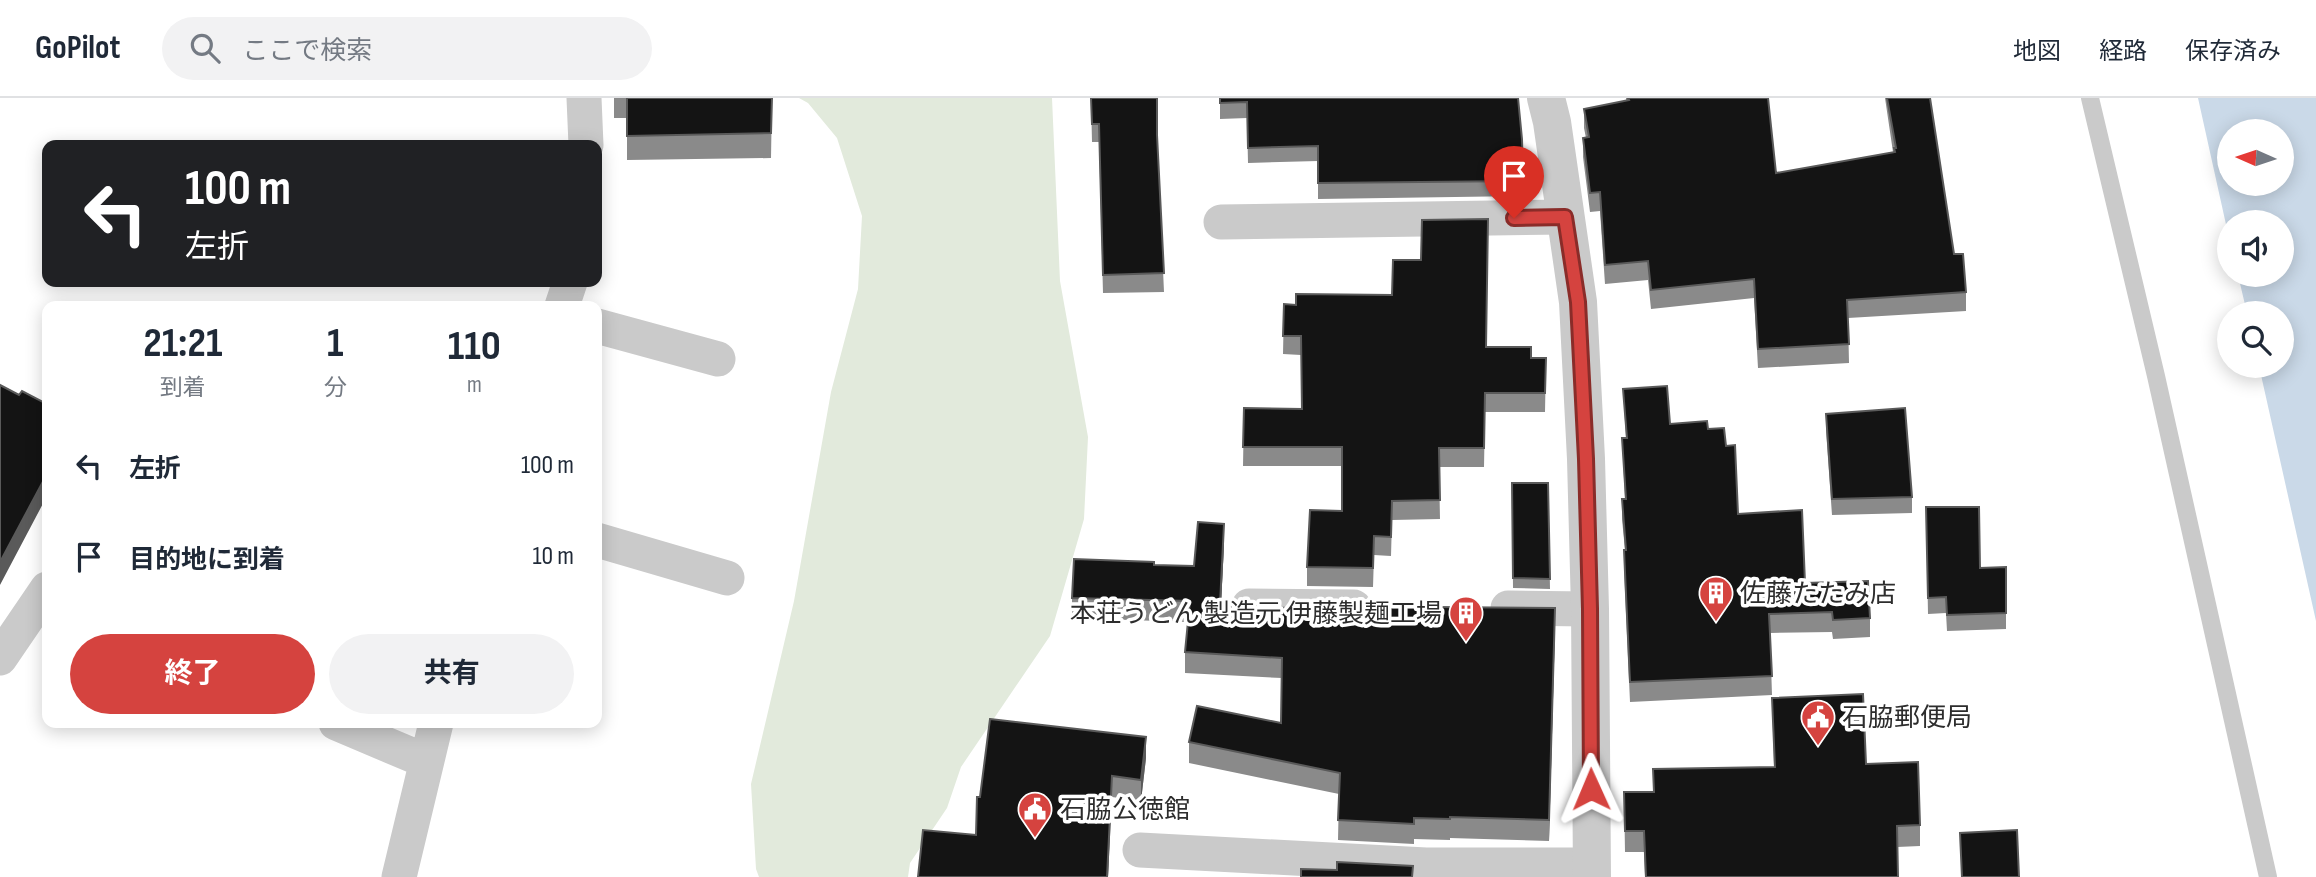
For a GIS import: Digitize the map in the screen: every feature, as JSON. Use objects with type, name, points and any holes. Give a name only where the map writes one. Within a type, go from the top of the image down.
[{"type":"street","points":[[584,98],[586,140]]},
{"type":"street","points":[[1140,850],[1592,871],[1590,609],[1578,302],[1552,122],[1546,98]]},
{"type":"street","points":[[1221,222],[1565,217]]},
{"type":"street","points":[[602,327],[718,359]]},
{"type":"street","points":[[602,542],[727,579]]},
{"type":"street","points":[[0,658],[42,596]]},
{"type":"street","points":[[1249,606],[1387,607]]},
{"type":"street","points":[[1471,608],[1590,609]]},
{"type":"street","points":[[348,728],[426,761]]},
{"type":"street","points":[[399,877],[435,728]]},
{"type":"lane","points":[[2091,98],[2268,877]]},
{"type":"shaded area","points":[[799,98],[1052,98],[1060,281],[1088,437],[1084,519],[1050,636],[961,767],[947,808],[910,863],[908,877],[759,877],[756,869],[751,784],[794,601],[831,392],[858,289],[862,216],[837,138],[808,103]]},
{"type":"water","points":[[2198,98],[2316,98],[2316,621],[2262,378],[2294,378],[2294,301],[2244,301],[2241,287],[2294,287],[2294,210],[2223,210],[2220,196],[2294,196],[2294,119],[2217,119],[2217,184]]},
{"type":"building","points":[[627,98],[772,98],[771,133],[627,136]]},
{"type":"building","points":[[1091,98],[1157,98],[1164,273],[1103,275],[1099,124],[1092,124]]},
{"type":"building","points":[[1220,98],[1518,98],[1523,181],[1318,183],[1318,146],[1248,148],[1247,102],[1220,103]]},
{"type":"building","points":[[1628,98],[1768,98],[1776,173],[1895,152],[1887,98],[1930,98],[1954,254],[1963,254],[1966,292],[1847,300],[1849,344],[1758,349],[1754,279],[1651,290],[1648,261],[1605,265],[1600,192],[1590,193],[1583,138],[1589,137],[1584,109],[1629,100]]},
{"type":"building","points":[[1488,219],[1486,347],[1531,347],[1531,358],[1546,358],[1545,393],[1485,393],[1484,448],[1439,448],[1440,500],[1392,501],[1391,537],[1374,536],[1373,568],[1307,567],[1310,510],[1342,511],[1342,447],[1243,447],[1244,408],[1302,409],[1301,336],[1283,336],[1284,304],[1296,305],[1296,294],[1392,295],[1393,260],[1421,260],[1422,220]]},
{"type":"building","points":[[0,385],[19,395],[22,391],[42,401],[42,483],[0,562]]},
{"type":"building","points":[[1667,386],[1670,424],[1707,421],[1708,429],[1724,428],[1726,446],[1735,445],[1738,514],[1802,510],[1805,583],[1868,581],[1870,618],[1833,620],[1832,612],[1769,614],[1772,676],[1630,682],[1622,499],[1626,499],[1622,438],[1627,438],[1623,389]]},
{"type":"building","points":[[1905,408],[1912,497],[1832,499],[1826,414]]},
{"type":"building","points":[[1512,483],[1548,483],[1550,579],[1513,578]]},
{"type":"building","points":[[1926,507],[1979,507],[1980,568],[2006,567],[2006,613],[1947,615],[1946,597],[1928,598]]},
{"type":"building","points":[[1198,522],[1224,524],[1220,604],[1305,609],[1306,606],[1555,608],[1549,820],[1414,818],[1414,824],[1338,820],[1340,773],[1189,742],[1197,706],[1281,723],[1282,658],[1185,652],[1190,601],[1072,598],[1074,559],[1194,566]]},
{"type":"building","points":[[1863,694],[1866,764],[1918,762],[1920,825],[1897,826],[1898,877],[1646,877],[1644,831],[1625,831],[1624,792],[1654,792],[1653,769],[1775,767],[1772,698]]},
{"type":"building","points":[[990,719],[1146,737],[1141,780],[1112,776],[1107,877],[918,877],[923,830],[976,835],[977,797],[980,797]]},
{"type":"building","points":[[2017,830],[2019,877],[1962,877],[1960,833]]},
{"type":"building","points":[[1337,862],[1413,866],[1412,877],[1301,877],[1301,869],[1337,870]]},
{"type":"place","name":"佐藤たたみ店","points":[[1716,623]]},
{"type":"place","name":"本荘うどん 製造元 伊藤製麺工場","points":[[1466,643]]},
{"type":"place","name":"石脇郵便局","points":[[1818,747]]},
{"type":"place","name":"石脇公徳館","points":[[1035,839]]},
{"type":"route","points":[[1514,218],[1565,217],[1578,302],[1586,459],[1591,789]]}]
